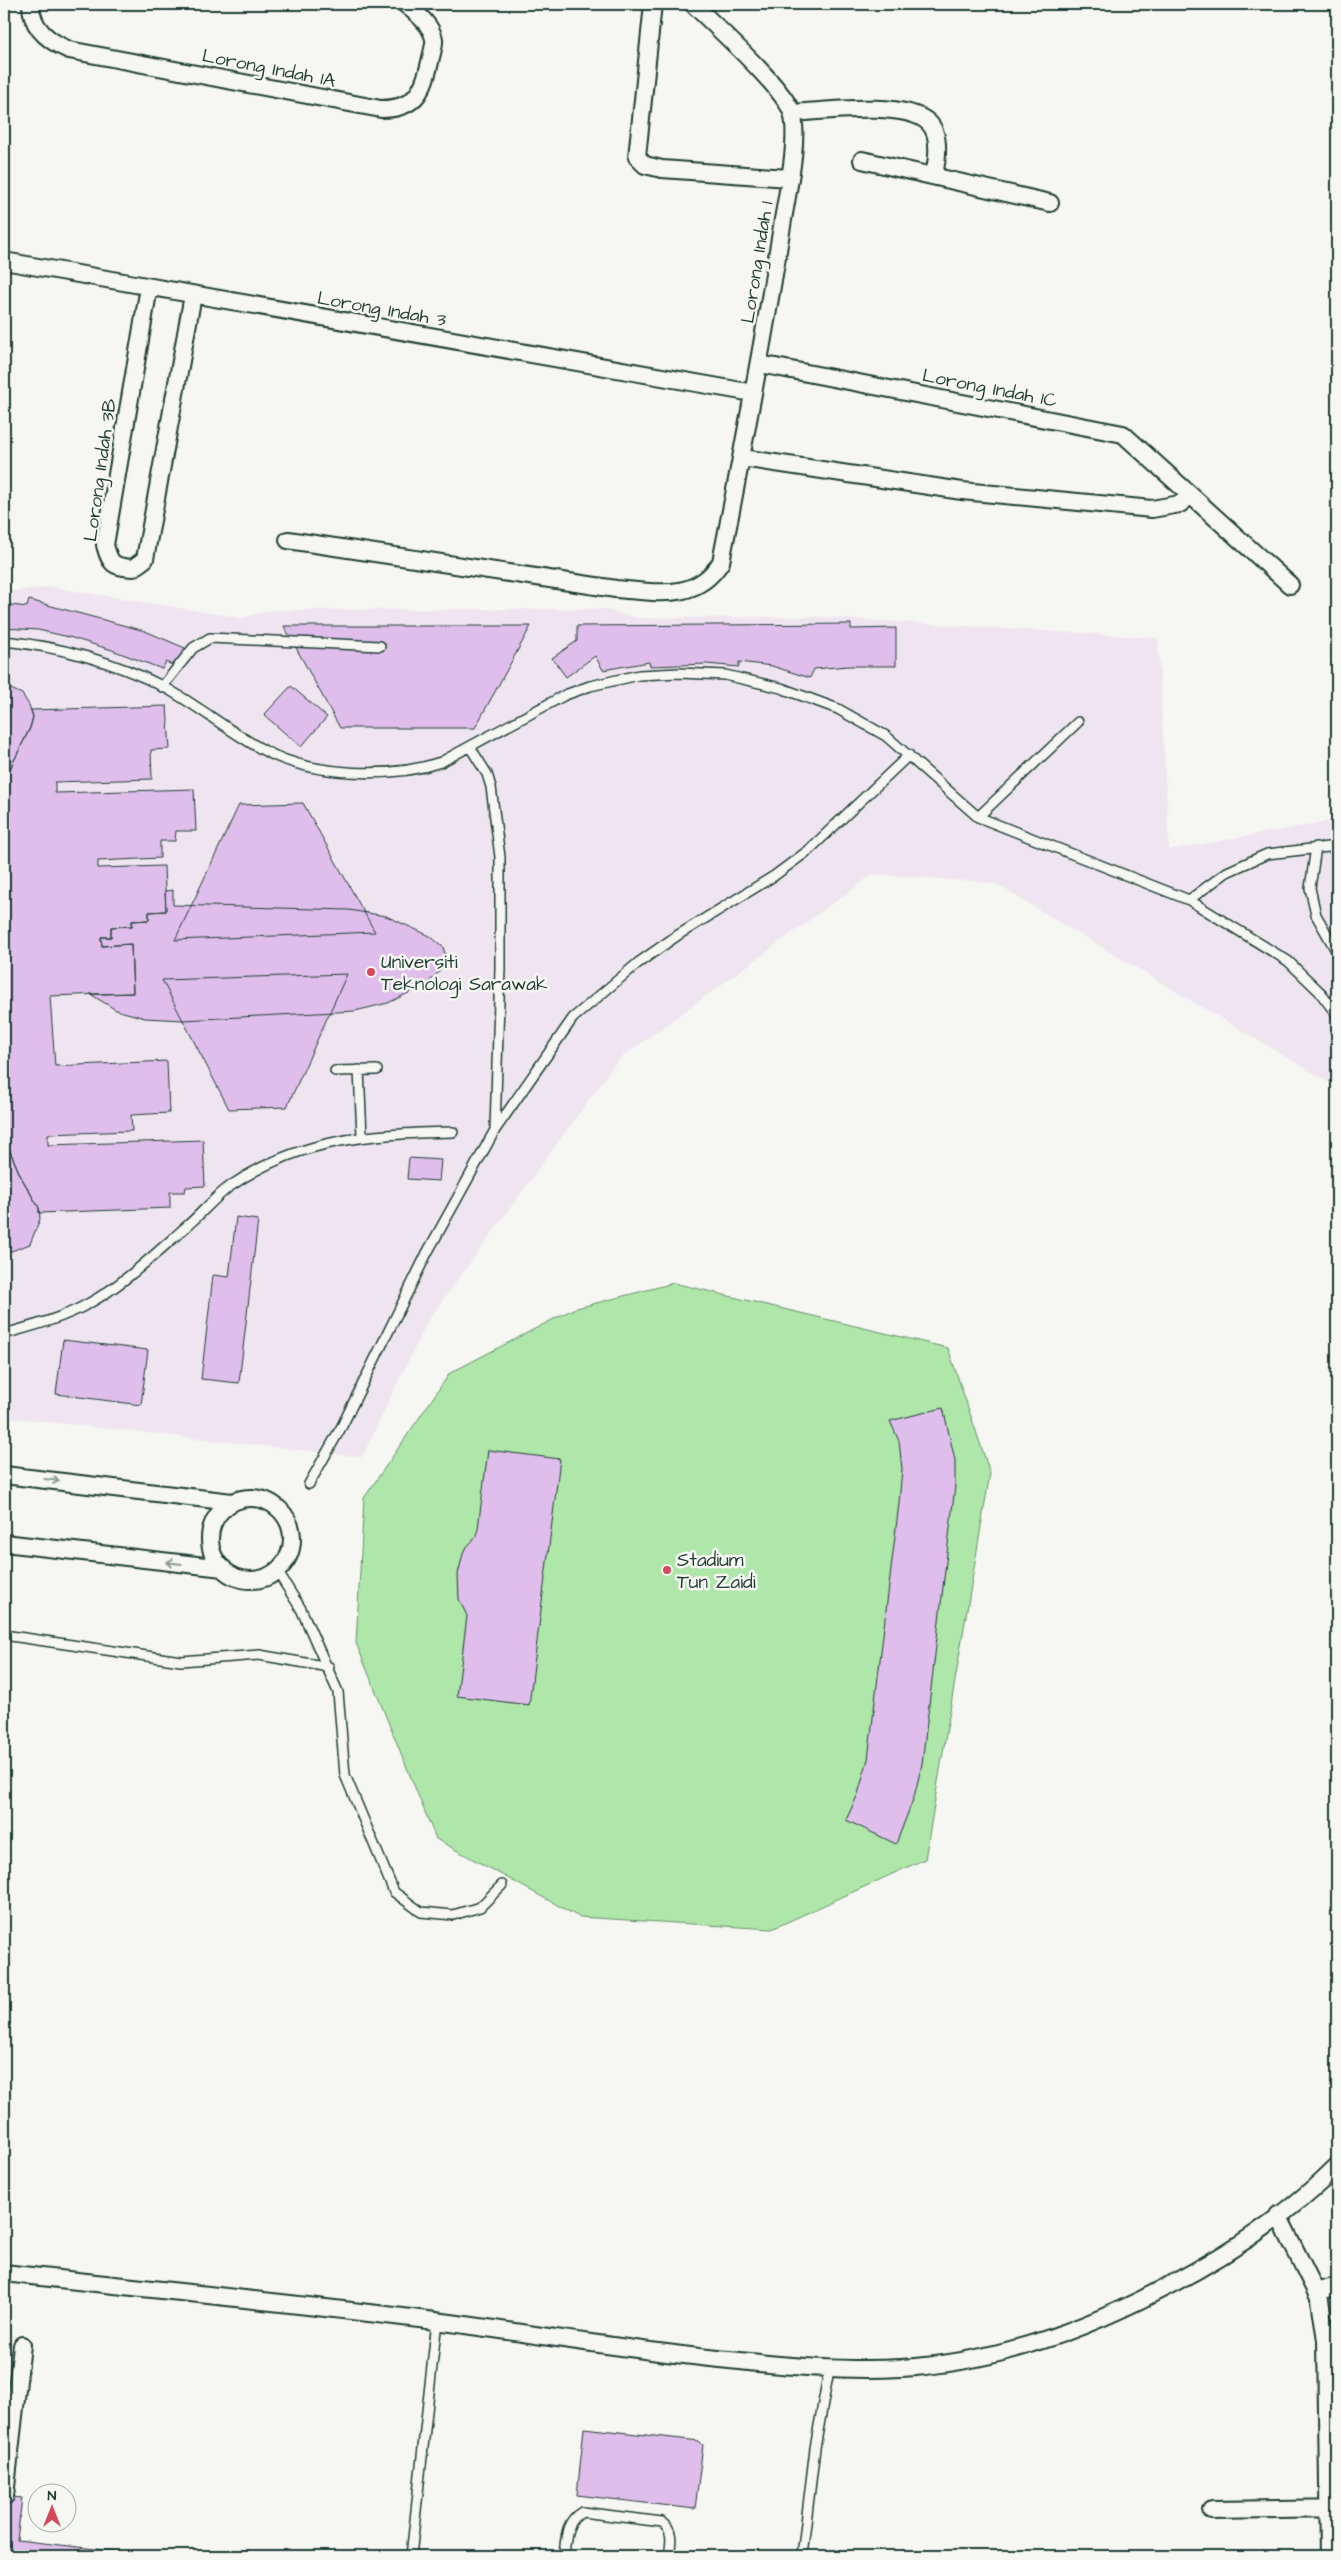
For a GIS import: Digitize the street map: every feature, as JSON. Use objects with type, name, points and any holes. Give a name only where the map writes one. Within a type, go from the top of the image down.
[{"type":"street","name":"Lorong Indah 1A","points":[[31,4],[33,20],[43,34],[55,44],[69,50],[381,109],[397,109],[412,102],[421,90],[428,69],[434,40],[426,23],[405,4]]},
{"type":"street","points":[[653,4],[637,157],[645,165],[662,169],[789,178]]},
{"type":"street","points":[[693,4],[778,91],[792,113],[888,109],[910,111],[929,123],[933,129],[938,157],[934,175]]},
{"type":"street","name":"Lorong Indah 1","points":[[288,540],[616,589],[667,593],[694,587],[709,578],[721,562],[760,364],[789,178],[794,125],[792,113]]},
{"type":"street","points":[[862,160],[1050,203]]},
{"type":"street","name":"Lorong Indah 3","points":[[4,261],[753,393]]},
{"type":"street","name":"Lorong Indah 3B","points":[[148,287],[105,545],[109,560],[119,567],[133,568],[145,559],[193,295]]},
{"type":"street","name":"Lorong Indah 1C","points":[[760,364],[1108,429],[1123,434],[1290,585]]},
{"type":"street","points":[[742,458],[962,491],[1152,509],[1180,504],[1190,496]]},
{"type":"street","points":[[4,1475],[232,1502]]},
{"type":"street","points":[[4,1542],[222,1568],[243,1579],[266,1577],[276,1571],[290,1554],[293,1544],[290,1522],[282,1510],[271,1502],[259,1498],[245,1498],[232,1502],[222,1509],[214,1520],[210,1532],[210,1545],[215,1558],[222,1568]]},
{"type":"street","points":[[4,2273],[436,2321],[682,2356],[829,2370],[904,2368],[972,2358],[1030,2346],[1085,2326],[1192,2274],[1278,2215],[1318,2185],[1337,2166]]},
{"type":"street","points":[[1278,2215],[1320,2300],[1326,2340],[1333,2508],[1329,2556]]},
{"type":"street","points":[[1316,2292],[1337,2286]]},
{"type":"street","points":[[5,2496],[22,2345]]},
{"type":"street","points":[[1211,2510],[1333,2508]]},
{"type":"lane","points":[[162,687],[193,648],[210,638],[380,646]]},
{"type":"lane","points":[[4,641],[24,643],[122,669],[162,687],[203,710],[267,752],[301,763],[341,772],[378,774],[424,768],[470,747],[565,696],[590,686],[640,675],[679,673],[725,675],[781,688],[819,700],[867,723],[909,755],[961,805],[978,817],[1189,900],[1288,961],[1319,991],[1337,1015]]},
{"type":"lane","points":[[978,817],[1078,722]]},
{"type":"lane","points":[[470,747],[487,774],[491,787],[500,857],[500,969],[495,1130]]},
{"type":"lane","points":[[308,1484],[346,1418],[427,1253],[495,1130],[573,1018],[638,963],[678,935],[774,876],[809,850],[909,755]]},
{"type":"lane","points":[[1189,900],[1228,872],[1267,854],[1337,846]]},
{"type":"lane","points":[[1316,847],[1310,888],[1316,915],[1337,952]]},
{"type":"lane","points":[[359,1070],[362,1136]]},
{"type":"lane","points":[[335,1071],[377,1070]]},
{"type":"lane","points":[[4,1334],[52,1320],[87,1305],[131,1274],[228,1188],[267,1164],[337,1140],[362,1136],[453,1132]]},
{"type":"lane","points":[[276,1571],[301,1609],[329,1667],[338,1692],[345,1775],[394,1892],[421,1912],[453,1915],[480,1907],[502,1885]]},
{"type":"lane","points":[[4,1635],[181,1661],[259,1655],[329,1667]]},
{"type":"lane","points":[[412,2556],[436,2321]]},
{"type":"lane","points":[[802,2556],[815,2448],[829,2370]]},
{"type":"lane","points":[[564,2556],[568,2527],[574,2518],[582,2512],[662,2522],[668,2526],[672,2536],[669,2556]]},
{"type":"shaded area","name":"Universiti Teknologi Sarawak","points":[[51,587],[241,618],[273,610],[604,609],[637,618],[818,617],[1158,638],[1169,850],[1337,820],[1337,1081],[1328,1082],[994,883],[873,874],[618,1060],[427,1322],[362,1457],[4,1417],[4,592]]},
{"type":"green space","name":"Stadium Tun Zaidi","points":[[674,1283],[948,1348],[990,1473],[925,1859],[772,1929],[579,1917],[436,1839],[356,1643],[364,1498],[450,1373],[573,1309]]},
{"type":"building","points":[[29,600],[145,631],[185,648],[176,667],[166,662],[162,669],[112,650],[69,637],[38,630],[4,628],[4,604],[27,607]]},
{"type":"building","points":[[851,624],[851,629],[896,628],[896,666],[848,666],[814,669],[810,678],[772,666],[739,662],[739,667],[707,664],[650,666],[649,662],[603,670],[595,656],[566,677],[552,658],[577,641],[577,626]]},
{"type":"building","points":[[284,626],[531,626],[475,728],[340,728]]},
{"type":"building","points":[[4,686],[22,694],[29,705],[33,717],[30,728],[4,781]]},
{"type":"building","points":[[291,686],[327,717],[301,747],[264,715]]},
{"type":"building","points":[[167,706],[170,749],[151,750],[152,779],[55,782],[55,793],[194,789],[196,831],[176,831],[175,841],[160,841],[160,858],[98,861],[98,868],[164,866],[166,911],[149,912],[149,920],[132,921],[132,926],[111,927],[111,937],[101,937],[102,946],[131,944],[133,993],[50,996],[55,1066],[167,1061],[169,1113],[131,1115],[132,1131],[48,1134],[48,1145],[203,1140],[205,1186],[186,1187],[185,1192],[170,1192],[170,1208],[39,1213],[39,1208],[21,1177],[4,1137],[4,781],[30,728],[33,717],[31,710]]},
{"type":"building","points":[[303,803],[375,932],[175,940],[239,805]]},
{"type":"building","points":[[173,890],[173,905],[349,910],[386,916],[430,936],[443,947],[446,957],[442,969],[427,984],[388,1003],[355,1011],[183,1020],[145,1018],[116,1010],[90,994],[133,993],[131,944],[102,946],[101,937],[111,937],[111,927],[132,926],[132,921],[149,920],[149,912],[166,911],[165,891]]},
{"type":"building","points":[[347,974],[287,1107],[229,1109],[162,980]]},
{"type":"building","points":[[4,1137],[21,1177],[39,1208],[40,1219],[30,1244],[6,1253],[4,1252]]},
{"type":"building","points":[[409,1158],[441,1160],[439,1181],[407,1179]]},
{"type":"building","points":[[236,1217],[258,1220],[239,1383],[201,1379],[213,1275],[229,1277]]},
{"type":"building","points":[[63,1340],[148,1350],[141,1405],[56,1394]]},
{"type":"building","points":[[943,1408],[955,1460],[955,1486],[922,1764],[914,1797],[896,1844],[846,1820],[858,1794],[868,1759],[899,1503],[902,1469],[899,1441],[890,1421]]},
{"type":"building","points":[[488,1450],[560,1459],[529,1705],[457,1696],[467,1616],[459,1599],[458,1574],[464,1550],[477,1536]]},
{"type":"building","points":[[584,2428],[699,2441],[703,2445],[695,2509],[577,2495]]},
{"type":"building","points":[[4,2496],[22,2498],[17,2540],[157,2556],[4,2556]]},
{"type":"place","name":"Universiti Teknologi Sarawak","points":[[371,972]]},
{"type":"place","name":"Stadium Tun Zaidi","points":[[667,1570]]}]
